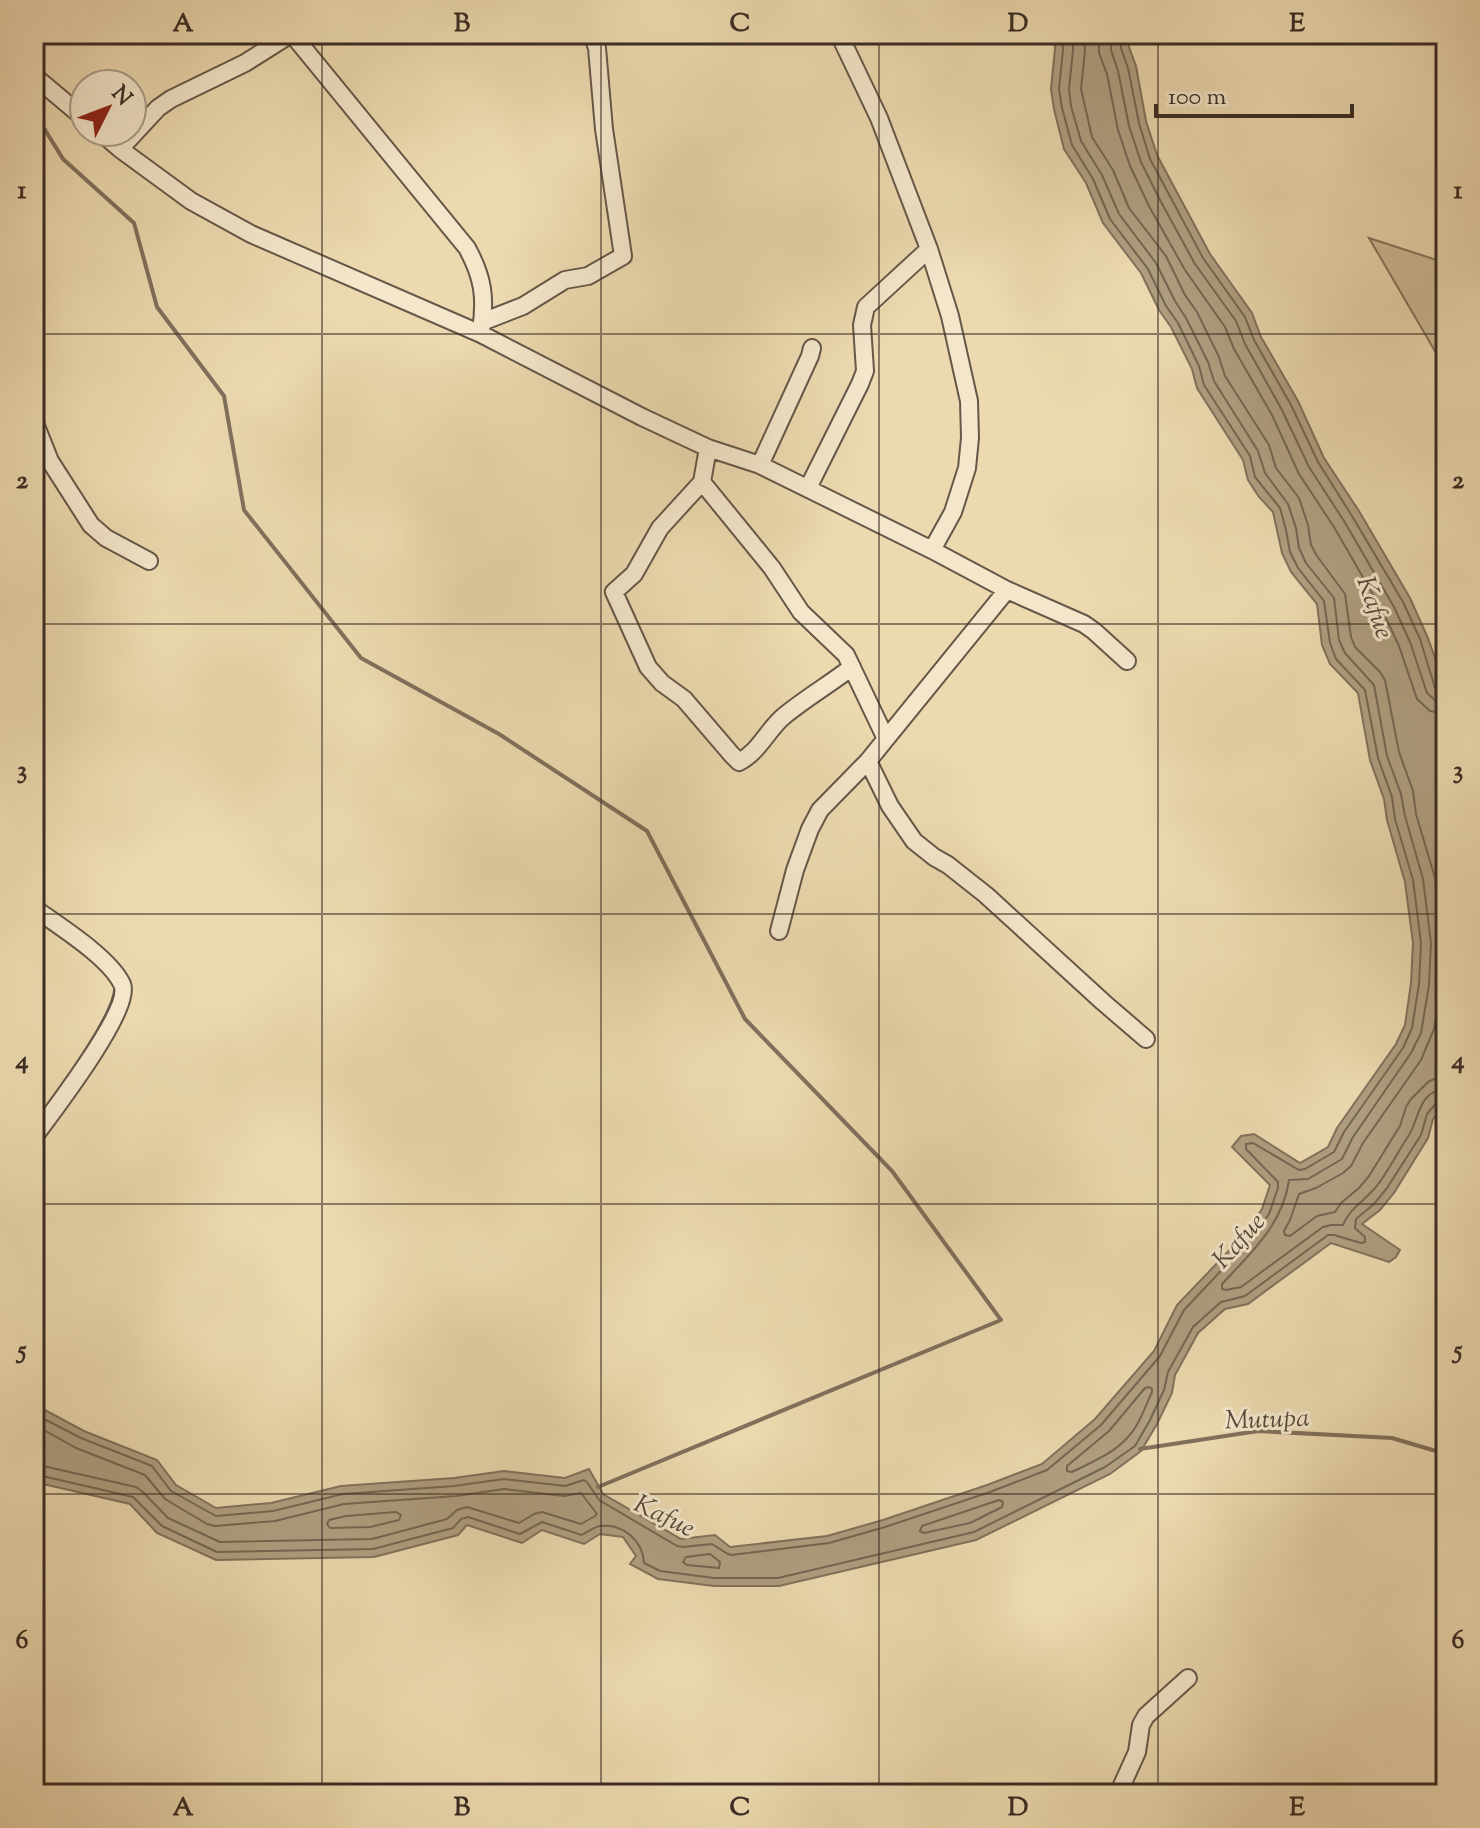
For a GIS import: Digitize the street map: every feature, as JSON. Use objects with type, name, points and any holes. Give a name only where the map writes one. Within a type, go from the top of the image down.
[{"type":"street","points":[[482,328],[484,293],[476,264],[467,248],[291,34],[245,63],[171,99],[158,108],[120,149],[191,201],[251,234],[482,328],[642,417],[708,448],[760,465],[1007,590],[1084,624],[1127,661]]},
{"type":"street","points":[[482,328],[565,280],[588,276],[623,256],[604,129],[597,48],[592,34]]},
{"type":"street","points":[[839,34],[879,118],[929,249],[950,316],[969,401],[967,468],[953,512],[932,550]]},
{"type":"street","points":[[34,76],[68,105]]},
{"type":"street","points":[[808,488],[865,371],[862,325],[866,307],[929,249]]},
{"type":"street","points":[[760,465],[812,348]]},
{"type":"street","points":[[34,421],[50,461],[91,525],[106,538],[149,561]]},
{"type":"street","points":[[708,448],[702,482],[660,528],[634,574],[614,592],[653,674],[684,699],[739,762],[781,718],[852,667]]},
{"type":"street","points":[[702,482],[772,568],[801,612],[846,655],[886,739]]},
{"type":"street","points":[[779,931],[795,870],[820,810],[868,761],[1007,590]]},
{"type":"street","points":[[868,761],[890,806],[914,841],[986,895],[1146,1039]]},
{"type":"street","points":[[34,908],[93,952],[114,973],[124,990],[117,1013],[93,1055],[34,1137]]},
{"type":"street","points":[[1118,1794],[1137,1752],[1141,1725],[1146,1716],[1188,1678]]},
{"type":"shaded area","points":[[1369,238],[1446,263],[1446,370]]},
{"type":"water","name":"Kafue","points":[[1054,34],[1129,34],[1129,47],[1136,66],[1146,121],[1157,155],[1210,254],[1252,313],[1261,337],[1298,401],[1324,458],[1410,598],[1440,671],[1446,700],[1446,1104],[1433,1119],[1428,1138],[1394,1193],[1380,1210],[1362,1224],[1400,1250],[1396,1257],[1389,1262],[1331,1243],[1248,1304],[1225,1309],[1198,1333],[1175,1375],[1172,1393],[1141,1451],[1110,1474],[976,1540],[779,1586],[714,1586],[658,1579],[630,1564],[636,1556],[623,1537],[600,1534],[584,1544],[542,1530],[522,1543],[467,1525],[458,1535],[374,1557],[216,1560],[157,1533],[130,1504],[34,1482],[34,1411],[45,1410],[84,1431],[157,1460],[176,1485],[216,1508],[271,1503],[341,1486],[504,1471],[565,1478],[589,1469],[603,1494],[681,1539],[715,1535],[730,1547],[827,1536],[883,1520],[1042,1464],[1095,1419],[1154,1351],[1177,1305],[1245,1234],[1262,1209],[1270,1185],[1232,1147],[1241,1136],[1254,1134],[1300,1163],[1328,1147],[1337,1128],[1396,1044],[1405,1025],[1413,943],[1405,882],[1384,799],[1370,760],[1358,693],[1330,664],[1322,645],[1317,604],[1291,572],[1282,553],[1273,512],[1248,480],[1243,460],[1197,388],[1192,369],[1141,273],[1103,223],[1086,183],[1064,149],[1051,89]]},
{"type":"waterway","points":[[34,55],[42,34]]},
{"type":"waterway","points":[[34,112],[63,159],[134,223],[157,307],[224,396],[244,510],[361,658],[499,734],[647,831],[745,1019],[892,1171],[1001,1320],[598,1487]]},
{"type":"waterway","name":"Mutupa","points":[[1140,1449],[1258,1431],[1392,1438],[1446,1454]]}]
